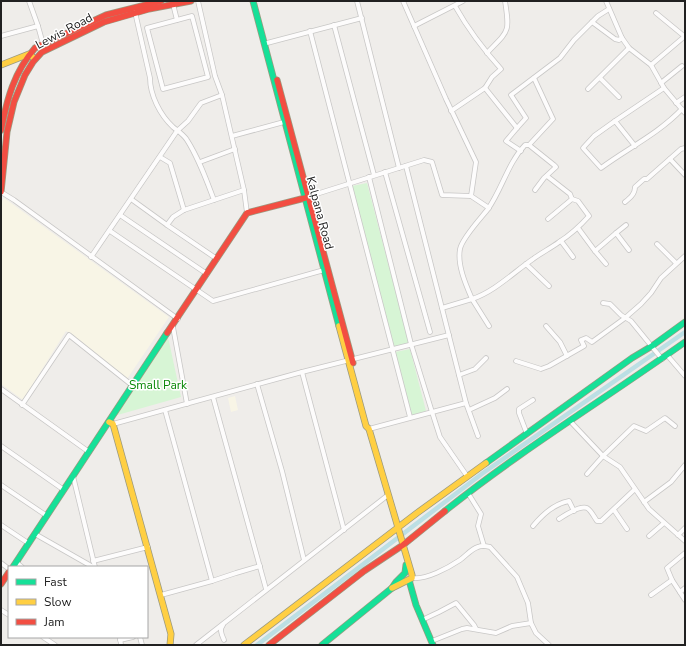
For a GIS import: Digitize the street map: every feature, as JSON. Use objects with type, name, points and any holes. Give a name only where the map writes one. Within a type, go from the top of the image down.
[{"type":"street","points":[[29,1],[43,44]]},
{"type":"street","name":"Lewis Road","points":[[1,130],[9,94],[16,76],[35,48],[106,15],[161,1]]},
{"type":"street","name":"Lewis Road","points":[[1,192],[8,130],[12,112],[19,89],[30,65],[35,58],[47,49],[104,22],[135,12],[173,3],[191,1]]},
{"type":"street","points":[[14,565],[89,452],[111,423],[133,386],[247,213],[244,190],[232,136],[222,95],[215,76],[198,1]]},
{"type":"street","name":"Kalpana Road","points":[[253,1],[284,122],[307,197],[324,270],[350,359]]},
{"type":"street","name":"Kalpana Road","points":[[257,1],[366,426],[369,429],[412,575],[408,579],[414,600],[433,643]]},
{"type":"street","points":[[357,1],[398,168]]},
{"type":"street","points":[[403,1],[451,111],[476,162],[471,196]]},
{"type":"street","points":[[414,26],[463,1]]},
{"type":"street","points":[[487,53],[507,31],[508,21],[505,1]]},
{"type":"street","points":[[606,1],[622,38],[630,48],[651,65],[664,88],[683,111],[671,121],[601,168],[583,148],[594,136],[664,88]]},
{"type":"street","points":[[173,3],[177,20]]},
{"type":"street","points":[[451,111],[485,88],[492,77],[501,69],[469,30],[455,6]]},
{"type":"street","points":[[521,151],[506,141],[526,118],[511,95],[560,58],[598,16],[609,9]]},
{"type":"street","points":[[135,12],[150,78],[150,88],[163,114],[177,131],[186,138],[200,162],[214,200]]},
{"type":"street","points":[[651,65],[685,36],[656,13]]},
{"type":"street","points":[[192,16],[208,77],[163,89],[147,28],[177,20],[192,16]]},
{"type":"street","points":[[267,43],[362,18]]},
{"type":"street","points":[[592,22],[615,39],[620,40],[622,38]]},
{"type":"street","points":[[334,25],[374,175]]},
{"type":"street","points":[[1,36],[38,26]]},
{"type":"street","points":[[310,31],[410,418]]},
{"type":"street","points":[[588,89],[630,48]]},
{"type":"street","points":[[1,65],[30,54],[35,58]]},
{"type":"street","points":[[661,83],[682,66]]},
{"type":"street","points":[[489,326],[472,299],[466,284],[460,261],[460,248],[489,208],[513,162],[525,145],[529,145],[553,119],[534,78]]},
{"type":"street","points":[[600,78],[619,97]]},
{"type":"street","points":[[485,88],[516,128]]},
{"type":"street","points":[[91,257],[177,131],[201,103],[222,95]]},
{"type":"street","points":[[676,104],[685,97]]},
{"type":"street","points":[[615,121],[635,146]]},
{"type":"street","points":[[232,136],[284,122]]},
{"type":"street","points":[[529,145],[556,167],[535,190]]},
{"type":"street","points":[[625,202],[632,196],[635,191],[635,187],[685,148]]},
{"type":"street","points":[[200,162],[235,149]]},
{"type":"street","points":[[160,157],[170,164],[184,210]]},
{"type":"street","points":[[670,159],[685,175]]},
{"type":"street","points":[[247,213],[307,197],[424,160],[432,162],[442,195],[471,196],[489,208]]},
{"type":"street","points":[[406,166],[466,403],[478,436]]},
{"type":"street","points":[[385,172],[430,332]]},
{"type":"street","points":[[442,308],[478,297],[561,241],[578,228],[589,216],[578,201],[572,199],[570,194],[547,176]]},
{"type":"street","points":[[369,177],[411,344],[440,437],[467,476]]},
{"type":"street","points":[[167,225],[173,216],[184,210],[244,190]]},
{"type":"street","points":[[1,192],[178,319]]},
{"type":"street","points":[[131,199],[217,258]]},
{"type":"street","points":[[548,219],[572,199]]},
{"type":"street","points":[[120,215],[207,274]]},
{"type":"street","points":[[595,250],[626,225]]},
{"type":"street","points":[[578,228],[606,264]]},
{"type":"street","points":[[110,231],[213,301],[324,270]]},
{"type":"street","points":[[616,233],[629,250]]},
{"type":"street","points":[[561,241],[574,258]]},
{"type":"street","points":[[657,244],[676,263]]},
{"type":"street","points":[[516,360],[541,369],[584,346],[581,340],[586,338],[592,342],[625,318],[651,293],[661,278],[685,256]]},
{"type":"street","points":[[526,264],[548,286]]},
{"type":"street","points":[[603,303],[610,304],[621,315],[631,321],[653,347],[685,376]]},
{"type":"street","points":[[244,645],[314,591],[398,530],[467,476],[632,358],[653,347],[685,322]]},
{"type":"street","points":[[546,326],[560,342],[567,356]]},
{"type":"street","points":[[173,327],[187,404]]},
{"type":"street","points":[[22,404],[69,334],[133,386]]},
{"type":"street","points":[[111,423],[165,410],[392,348],[449,335]]},
{"type":"street","points":[[269,645],[468,493],[662,356],[685,342]]},
{"type":"street","points":[[459,375],[475,368],[486,358]]},
{"type":"street","points":[[302,372],[344,530]]},
{"type":"street","points":[[257,384],[282,471],[304,560]]},
{"type":"street","points":[[1,389],[89,452]]},
{"type":"street","points":[[469,410],[495,398],[507,389]]},
{"type":"street","points":[[213,397],[266,589]]},
{"type":"street","points":[[527,434],[519,413],[520,409],[533,400]]},
{"type":"street","points":[[369,429],[466,403]]},
{"type":"street","points":[[165,410],[212,581]]},
{"type":"street","points":[[586,474],[634,426],[646,431],[665,418],[675,426]]},
{"type":"street","points":[[570,421],[603,456],[620,467],[634,490],[649,509],[685,541]]},
{"type":"street","points":[[111,423],[161,595],[171,634],[170,645]]},
{"type":"street","points":[[1,446],[64,490]]},
{"type":"street","points":[[644,502],[671,482],[685,465]]},
{"type":"street","points":[[73,476],[94,566]]},
{"type":"street","points":[[1,485],[47,516]]},
{"type":"street","points":[[559,518],[581,508],[586,508],[599,521],[614,510],[634,490]]},
{"type":"street","points":[[468,493],[481,514],[478,526],[484,546]]},
{"type":"street","points":[[196,645],[266,589],[388,496]]},
{"type":"street","points":[[535,524],[547,510],[567,501],[570,502],[574,511]]},
{"type":"street","points":[[614,510],[627,530]]},
{"type":"street","points":[[649,536],[664,522]]},
{"type":"street","points":[[1,525],[28,543]]},
{"type":"street","points":[[678,535],[685,528]]},
{"type":"street","points":[[35,534],[92,566]]},
{"type":"street","points":[[322,645],[392,588],[394,584],[408,579],[422,578],[446,568],[478,547],[484,546],[490,547],[517,577],[528,603],[531,623],[536,633],[549,645]]},
{"type":"street","points":[[93,561],[148,547]]},
{"type":"street","points":[[685,553],[667,568],[672,580],[685,600]]},
{"type":"street","points":[[161,595],[260,566]]},
{"type":"street","points":[[1,584],[8,574]]},
{"type":"street","points":[[651,595],[672,580]]},
{"type":"street","points":[[680,592],[685,588]]},
{"type":"street","points":[[422,620],[456,603],[476,629]]},
{"type":"street","points":[[224,623],[220,628],[224,640]]},
{"type":"street","points":[[433,643],[462,629],[476,629],[496,633],[512,626],[531,623]]},
{"type":"street","points":[[44,638],[55,645]]},
{"type":"street","points":[[120,638],[121,645]]},
{"type":"shaded area","points":[[4,198],[169,317],[127,379],[66,331],[23,400],[1,384],[1,203]]},
{"type":"shaded area","points":[[235,396],[238,410],[231,412],[228,398]]},
{"type":"green space","points":[[367,183],[409,343],[394,347],[352,186]]},
{"type":"green space","name":"Small Park","points":[[168,337],[181,397],[114,416]]},
{"type":"green space","points":[[410,349],[426,411],[412,415],[395,352]]},
{"type":"waterway","points":[[257,645],[483,473],[685,332]]},
{"type":"traffic: fast","points":[[253,1],[339,326]]},
{"type":"traffic: fast","points":[[486,463],[632,358],[652,346],[685,322]]},
{"type":"traffic: fast","points":[[14,566],[167,333]]},
{"type":"traffic: fast","points":[[445,511],[503,467],[685,342]]},
{"type":"traffic: fast","points":[[322,645],[392,588],[405,573],[406,565]]},
{"type":"traffic: fast","points":[[409,580],[416,605],[433,645]]},
{"type":"traffic: slow","points":[[1,65],[29,54],[35,59]]},
{"type":"traffic: slow","points":[[339,326],[366,426],[369,429],[412,575],[412,578],[392,588]]},
{"type":"traffic: slow","points":[[109,422],[113,424],[171,634],[170,645]]},
{"type":"traffic: slow","points":[[244,645],[417,513],[486,463]]},
{"type":"traffic: jam","points":[[1,130],[12,86],[28,57],[35,48],[106,15],[161,1]]},
{"type":"traffic: jam","points":[[1,192],[7,132],[14,102],[25,75],[33,62],[42,52],[104,22],[149,9],[191,1]]},
{"type":"traffic: jam","points":[[277,80],[353,363]]},
{"type":"traffic: jam","points":[[167,333],[247,213],[305,198]]},
{"type":"traffic: jam","points":[[269,645],[364,571],[403,545],[445,511]]},
{"type":"traffic: jam","points":[[1,584],[8,574]]}]
